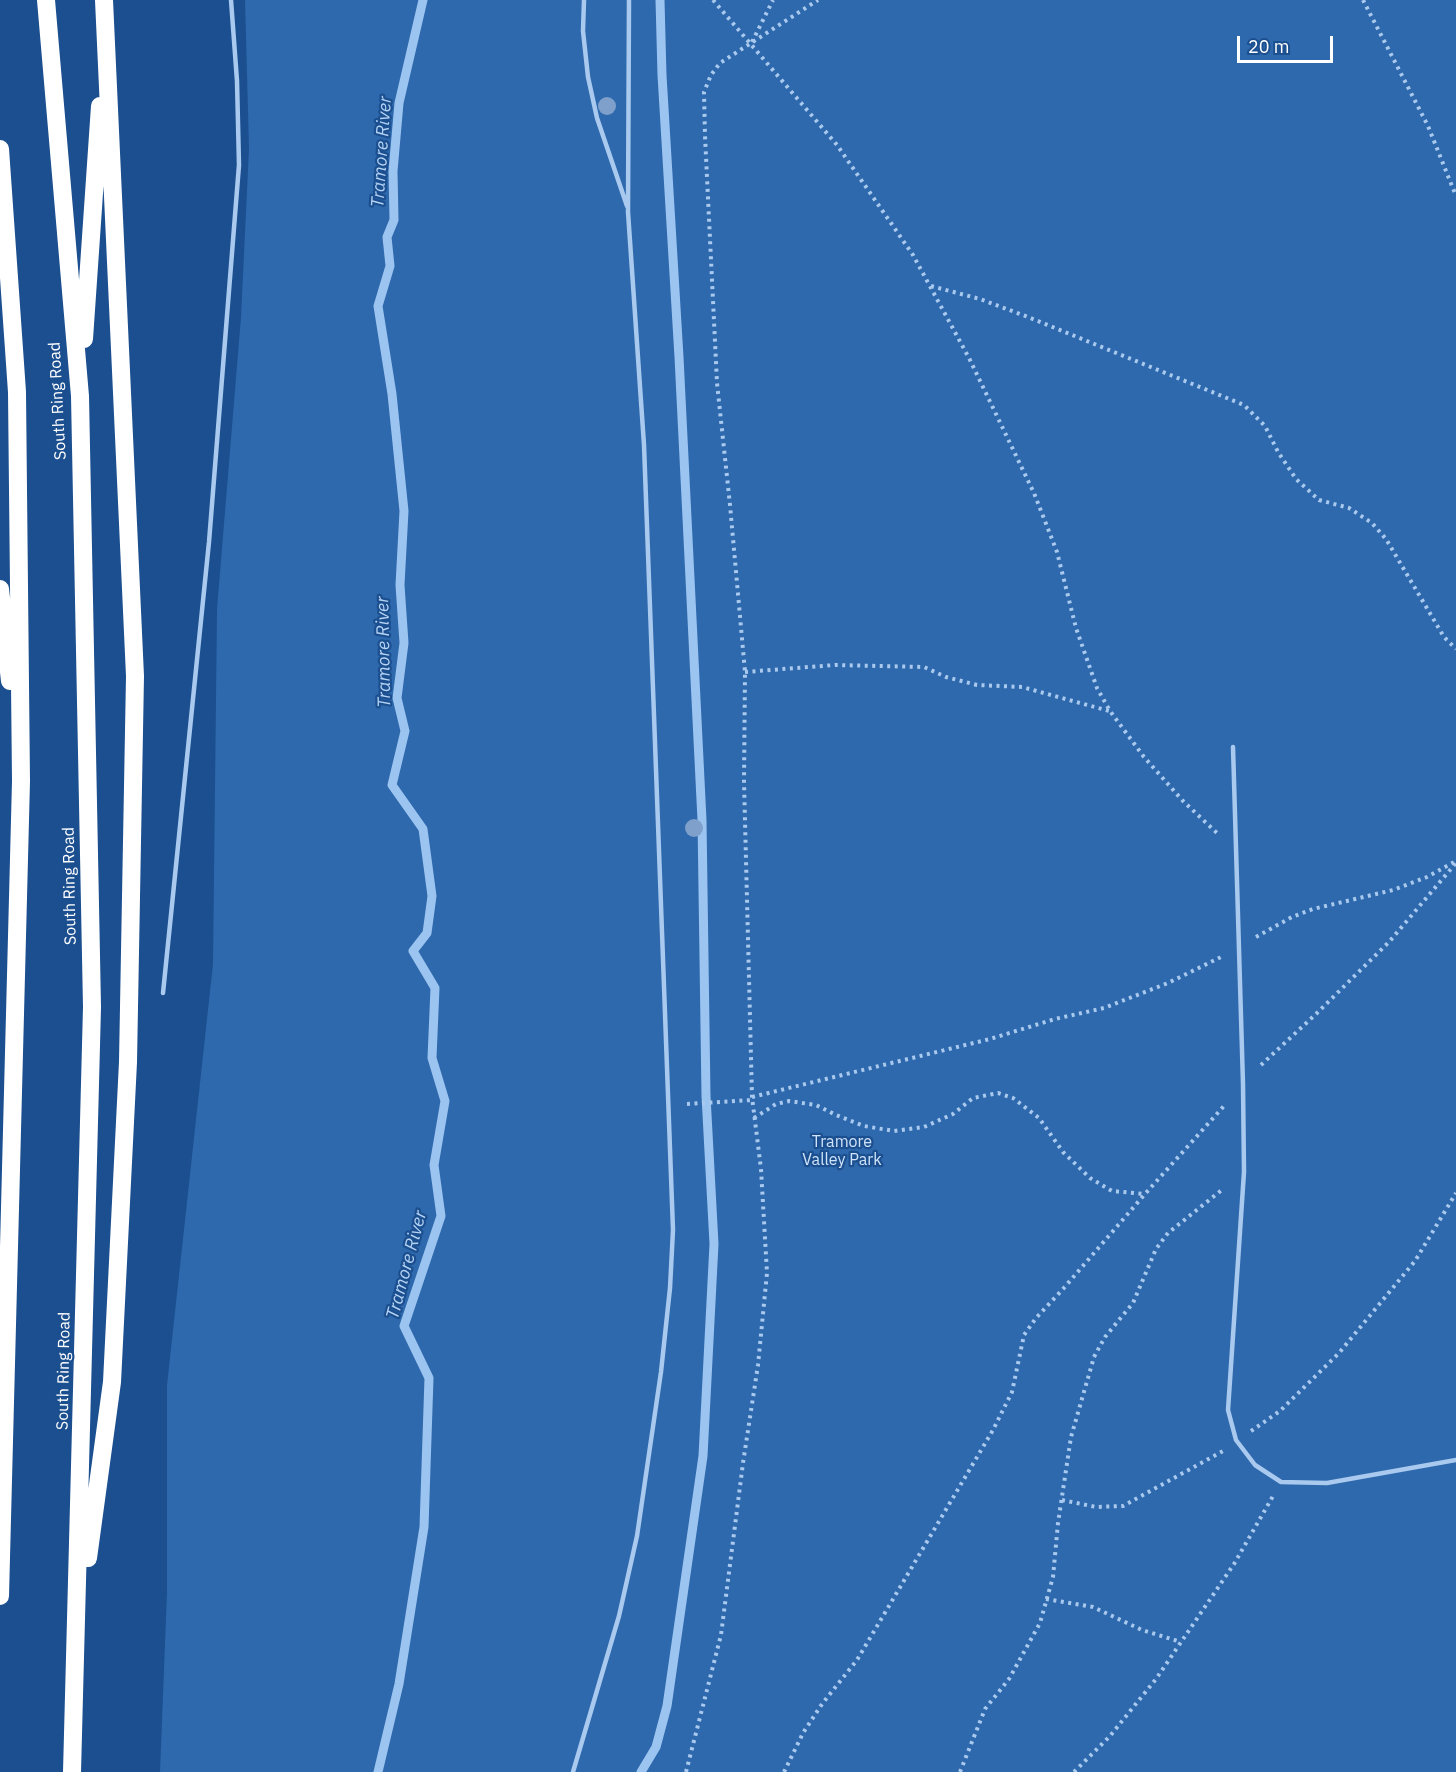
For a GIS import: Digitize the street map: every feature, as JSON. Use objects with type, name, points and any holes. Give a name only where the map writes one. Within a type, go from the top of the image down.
[{"type":"highway","name":"South Ring Road","points":[[46,0],[80,396],[92,1007],[72,1772]]},
{"type":"highway","points":[[80,396],[105,9]]},
{"type":"highway","points":[[76,1649],[112,1382],[128,1062],[133,805],[135,676],[105,9]]},
{"type":"highway","points":[[0,149],[17,392],[21,781],[0,1596]]},
{"type":"highway","points":[[0,590],[21,781]]},
{"type":"lane","points":[[163,993],[207,554],[239,165],[237,81],[231,0]]},
{"type":"lane","points":[[584,0],[583,31],[592,98],[628,212]]},
{"type":"lane","points":[[573,1772],[619,1616],[637,1536],[661,1372],[670,1288],[673,1230],[644,445],[628,212],[629,0]]},
{"type":"lane","points":[[1233,747],[1244,1084],[1244,1172],[1228,1410],[1236,1440],[1255,1465],[1281,1482],[1327,1483],[1456,1460]]},
{"type":"path","points":[[750,45],[773,0]]},
{"type":"path","points":[[686,1772],[721,1635],[758,1365],[767,1273],[761,1169],[752,1099],[744,781],[744,672],[717,383],[705,148],[705,92],[711,75],[720,63],[818,0]]},
{"type":"path","points":[[1363,0],[1428,126],[1456,196]]},
{"type":"path","points":[[714,1],[837,145],[913,255],[974,368],[1034,493],[1057,552],[1076,628],[1097,688],[1110,711],[1144,757],[1183,801],[1235,850]]},
{"type":"path","points":[[930,285],[980,299],[1028,317],[1244,405],[1264,426],[1296,478],[1319,500],[1349,508],[1372,523],[1386,539],[1444,637],[1456,649]]},
{"type":"path","points":[[744,672],[835,664],[924,667],[946,677],[977,684],[1022,687],[1110,711]]},
{"type":"path","points":[[694,1103],[752,1099],[990,1039],[1054,1018],[1104,1008],[1168,982],[1239,949],[1264,931],[1292,917],[1313,909],[1393,890],[1427,877],[1456,862]]},
{"type":"path","points":[[784,1772],[803,1733],[822,1704],[857,1660],[993,1430],[1012,1392],[1024,1335],[1036,1318],[1244,1084],[1277,1049],[1389,942],[1456,862]]},
{"type":"path","points":[[754,1118],[776,1104],[789,1101],[816,1105],[864,1126],[894,1131],[924,1127],[953,1114],[973,1098],[998,1093],[1013,1098],[1040,1118],[1063,1152],[1090,1178],[1112,1191],[1145,1194]]},
{"type":"path","points":[[960,1772],[985,1709],[1009,1679],[1040,1623],[1053,1577],[1071,1437],[1094,1357],[1105,1337],[1133,1303],[1156,1249],[1168,1233],[1244,1172]]},
{"type":"path","points":[[1062,1500],[1096,1507],[1123,1506],[1225,1450],[1280,1411],[1339,1353],[1415,1261],[1456,1193]]},
{"type":"path","points":[[1074,1772],[1110,1736],[1156,1678],[1234,1564],[1281,1482]]},
{"type":"path","points":[[1047,1599],[1093,1607],[1142,1630],[1181,1642]]},
{"type":"green space","name":"Tramore Valley Park","points":[[245,0],[1456,0],[1456,1772],[160,1772],[167,1592],[167,1385],[213,964],[217,609],[241,317],[249,149]]},
{"type":"waterway","name":"Tramore River","points":[[378,1772],[399,1684],[424,1527],[429,1378],[404,1326],[441,1216],[434,1165],[445,1101],[432,1058],[435,988],[413,951],[427,933],[432,896],[423,829],[392,785],[405,731],[397,698],[404,643],[400,585],[404,511],[392,394],[378,306],[390,266],[387,237],[394,220],[393,171],[399,103],[423,0]]},
{"type":"waterway","points":[[641,1772],[656,1747],[667,1706],[703,1456],[714,1244],[706,1096],[702,820],[679,357],[662,75],[660,0]]}]
